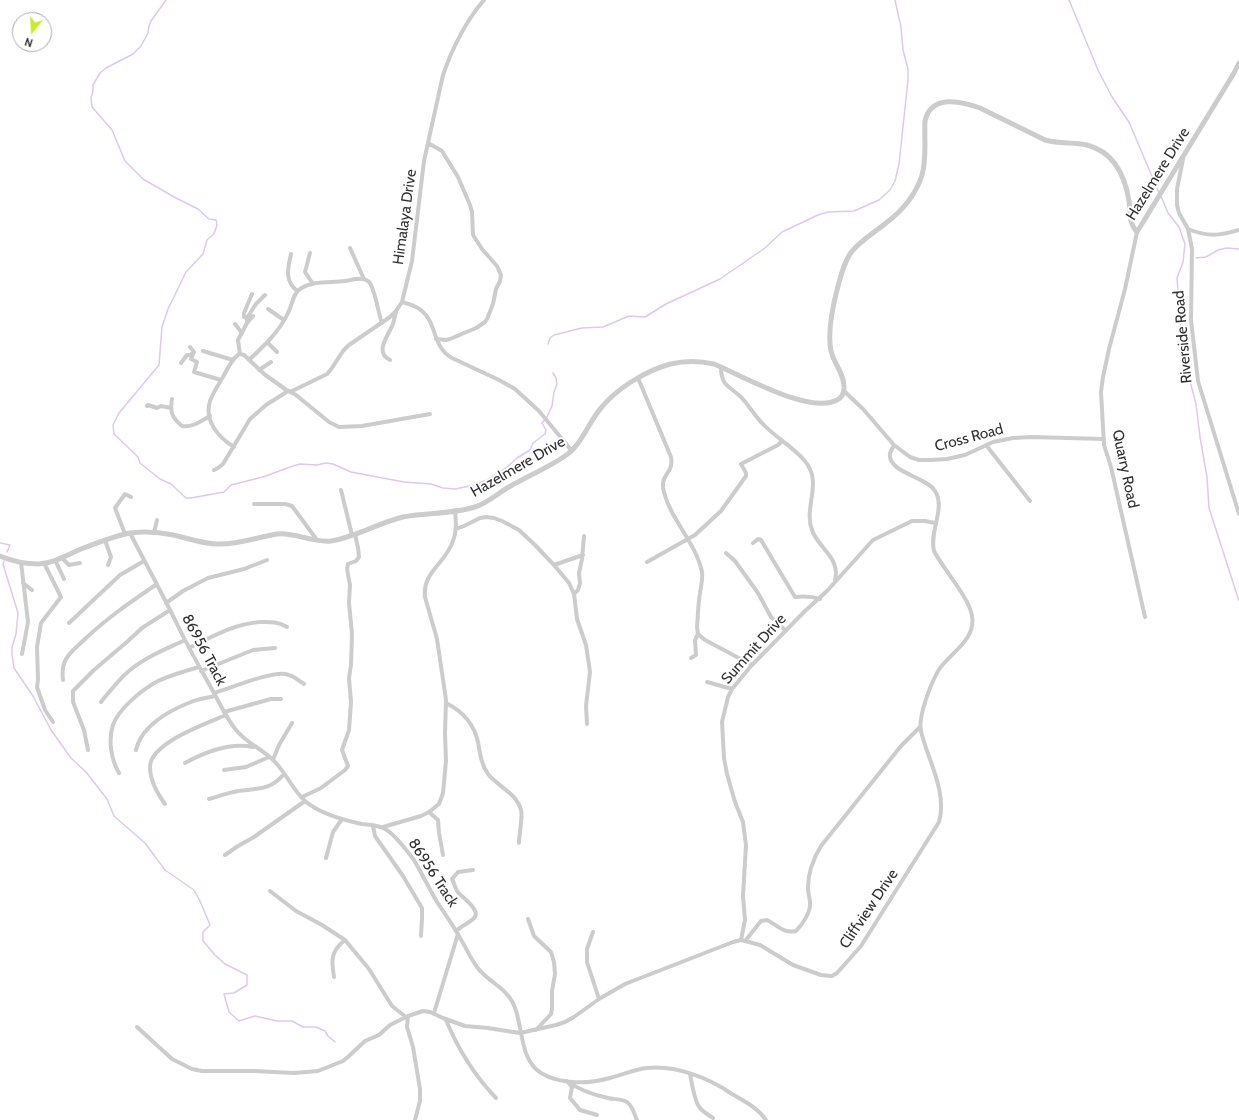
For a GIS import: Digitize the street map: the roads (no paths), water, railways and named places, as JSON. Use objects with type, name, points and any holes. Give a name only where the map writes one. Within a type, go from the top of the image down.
[{"type":"street","name":"Himalaya Drive","points":[[214,470],[223,464],[253,415],[275,398],[327,374],[349,345],[382,323],[396,311],[402,302],[414,253],[422,174],[443,75],[446,65],[468,22],[484,0]]},
{"type":"street","name":"Hazelmere Drive","points":[[0,556],[21,562],[36,564],[44,563],[62,558],[105,540],[127,534],[154,533],[172,535],[216,544],[233,543],[278,534],[317,541],[332,540],[354,535],[393,519],[473,507],[479,505],[572,451],[581,440],[590,422],[601,407],[623,387],[652,370],[669,364],[687,361],[714,364],[781,395],[822,404],[838,400],[844,391],[843,379],[831,351],[830,336],[833,308],[844,265],[856,247],[888,222],[912,196],[918,186],[924,162],[924,121],[926,114],[930,109],[937,104],[956,101],[980,108],[1036,137],[1056,143],[1087,146],[1101,151],[1111,159],[1124,179],[1131,224],[1137,232],[1239,63]]},
{"type":"street","points":[[428,143],[442,150],[458,177],[472,212],[473,235],[482,249],[497,266],[501,275],[485,322],[476,328],[450,339],[436,339]]},
{"type":"street","name":"Riverside Road","points":[[1183,156],[1176,197],[1179,212],[1188,229],[1192,249],[1191,320],[1198,381],[1239,514]]},
{"type":"street","points":[[1188,229],[1206,235],[1224,234],[1239,230]]},
{"type":"street","name":"Quarry Road","points":[[1137,232],[1103,377],[1101,392],[1105,450],[1111,467],[1145,617]]},
{"type":"street","points":[[350,248],[364,279],[371,284],[382,323]]},
{"type":"street","points":[[310,253],[305,272],[313,284]]},
{"type":"street","points":[[291,254],[288,277],[291,285],[297,291]]},
{"type":"street","points":[[249,360],[275,334],[284,320],[297,291],[313,284],[323,282],[334,283],[364,279]]},
{"type":"street","points":[[247,321],[244,317],[244,313],[252,294]]},
{"type":"street","points":[[240,354],[238,340],[256,304],[265,295]]},
{"type":"street","points":[[402,302],[417,308],[426,315],[436,339],[443,351],[448,356],[508,384],[546,418],[572,451]]},
{"type":"street","points":[[268,309],[284,320]]},
{"type":"street","points":[[390,360],[384,355],[382,348],[393,323],[396,311]]},
{"type":"street","points":[[247,321],[253,316]]},
{"type":"street","points":[[235,324],[242,333]]},
{"type":"street","points":[[267,342],[277,352]]},
{"type":"street","points":[[190,347],[194,352]]},
{"type":"street","points":[[203,350],[233,360]]},
{"type":"street","points":[[181,363],[187,355],[194,352]]},
{"type":"street","points":[[194,352],[191,359],[197,362],[194,372],[221,380]]},
{"type":"street","points":[[234,446],[226,442],[213,427],[210,416],[210,402],[233,360],[240,354]]},
{"type":"street","points":[[240,354],[249,360],[259,370],[296,395],[329,422],[339,427],[362,426],[430,414]]},
{"type":"street","points":[[259,370],[271,362]]},
{"type":"street","points":[[721,367],[723,381],[741,398],[763,424],[805,461],[812,474],[814,488],[811,502],[810,524],[814,535],[835,564],[836,570],[834,582]]},
{"type":"street","points":[[638,378],[671,458],[671,468],[664,476],[662,486],[666,500],[688,540],[699,563],[702,575],[697,627],[698,634],[695,640],[696,655],[691,658]]},
{"type":"street","name":"Cross Road","points":[[844,391],[863,409],[894,445],[910,457],[919,460],[947,459],[964,454],[993,442],[1013,438],[1104,439]]},
{"type":"street","points":[[172,399],[172,414],[182,426],[199,423],[210,416]]},
{"type":"street","points":[[147,406],[171,408]]},
{"type":"street","points":[[647,562],[695,535],[727,504],[746,475],[741,464],[778,445],[782,441]]},
{"type":"street","name":"Cliffview Drive","points":[[743,940],[760,945],[794,965],[827,976],[832,976],[861,946],[939,822],[942,814],[940,794],[935,774],[920,732],[921,718],[935,678],[940,669],[964,643],[970,634],[972,616],[966,601],[934,551],[932,544],[935,523],[939,511],[937,496],[934,489],[898,469],[893,464],[890,453],[894,445]]},
{"type":"street","points":[[986,445],[1030,500]]},
{"type":"street","points":[[225,855],[258,834],[303,799],[345,770],[348,766],[342,750],[349,730],[349,683],[352,634],[349,603],[350,585],[347,569],[348,564],[356,561],[359,557],[358,548],[341,490]]},
{"type":"street","name":"86956 Track","points":[[130,497],[126,494],[115,508],[127,534],[157,584],[189,648],[225,714],[239,732],[255,747],[271,758],[297,793],[316,809],[342,819],[382,827],[394,835],[413,860],[476,966],[503,990],[514,1004],[526,1053],[541,1073],[552,1078],[568,1082],[580,1082],[600,1080],[636,1070],[667,1068],[690,1074],[727,1090],[755,1109],[766,1120]]},
{"type":"street","points":[[254,504],[284,504],[292,506],[317,541]]},
{"type":"street","points":[[382,827],[421,816],[429,812],[439,804],[443,793],[446,761],[446,703],[437,639],[424,590],[428,579],[453,541],[456,529],[455,510]]},
{"type":"street","points":[[456,529],[480,518],[494,518],[502,521],[519,530],[554,565],[569,583],[574,594],[577,619],[586,645],[590,672],[586,706],[587,724]]},
{"type":"street","points":[[154,533],[157,520]]},
{"type":"street","name":"Summit Drive","points":[[743,940],[745,920],[743,896],[746,845],[743,822],[735,802],[727,774],[722,738],[722,722],[725,707],[732,689],[752,665],[805,611],[820,598],[870,542],[912,520],[935,523]]},
{"type":"street","points":[[574,594],[578,590],[580,583],[579,570],[583,555],[584,536]]},
{"type":"street","points":[[752,543],[758,539],[761,540],[795,597],[811,596],[820,598]]},
{"type":"street","points":[[105,540],[111,557],[108,565]]},
{"type":"street","points":[[726,553],[735,561],[758,593],[771,618],[786,631]]},
{"type":"street","points":[[554,565],[583,555]]},
{"type":"street","points":[[62,558],[69,565],[80,563]]},
{"type":"street","points":[[55,560],[64,579]]},
{"type":"street","points":[[166,603],[183,591],[208,578],[244,569],[267,560]]},
{"type":"street","points":[[69,623],[120,575],[144,561]]},
{"type":"street","points":[[21,562],[28,622],[22,654]]},
{"type":"street","points":[[44,563],[61,597],[41,623],[37,647],[37,687],[45,710],[53,722]]},
{"type":"street","points":[[23,582],[32,590]]},
{"type":"street","points":[[63,680],[62,666],[73,650],[111,616],[157,584]]},
{"type":"street","points":[[88,750],[84,730],[73,702],[73,691],[94,670],[142,628],[170,610]]},
{"type":"street","points":[[189,648],[223,631],[247,623],[276,622],[287,627]]},
{"type":"street","points":[[698,634],[705,640],[752,665]]},
{"type":"street","points":[[101,702],[130,670],[159,652],[185,640]]},
{"type":"street","points":[[119,773],[113,759],[111,738],[114,724],[118,717],[139,693],[158,681],[173,675],[200,669],[253,650],[275,648]]},
{"type":"street","points":[[136,750],[141,736],[151,724],[191,702],[253,680],[280,674],[292,676],[304,684]]},
{"type":"street","points":[[707,682],[732,689]]},
{"type":"street","points":[[164,804],[156,792],[150,767],[152,759],[160,749],[175,738],[193,728],[225,714],[271,700],[281,699]]},
{"type":"street","points":[[446,703],[460,712],[467,720],[475,733],[482,762],[488,774],[506,789],[518,804],[522,814],[519,843]]},
{"type":"street","points":[[224,770],[246,766],[271,758],[292,723]]},
{"type":"street","points":[[137,1027],[172,1059],[198,1070],[294,1073],[318,1071],[343,1061],[365,1041],[379,1035],[390,1025],[407,1016],[423,1011],[434,1013],[465,1026],[520,1033],[565,1022],[599,998],[625,984],[733,942],[743,940],[761,920],[767,920],[783,930],[796,931],[800,927],[810,908],[808,888],[812,864],[815,857],[835,829],[901,746],[920,727]]},
{"type":"street","points":[[185,763],[210,751],[241,745],[255,747]]},
{"type":"street","points":[[209,799],[239,791],[269,786],[284,774]]},
{"type":"street","points":[[429,812],[438,820],[443,855]]},
{"type":"street","points":[[326,858],[333,832],[342,819]]},
{"type":"street","points":[[373,826],[375,836],[403,876],[422,908],[421,936]]},
{"type":"street","points":[[434,1013],[457,932],[460,926],[476,917],[474,908],[457,891],[452,879],[458,872],[474,870]]},
{"type":"street","points":[[270,891],[296,910],[345,940],[369,969],[392,1006],[407,1016]]},
{"type":"street","points":[[528,919],[534,936],[551,952],[555,974],[552,991],[551,1014],[535,1030]]},
{"type":"street","points":[[593,932],[587,949],[587,962],[599,998]]},
{"type":"street","points":[[334,977],[332,967],[333,954],[338,946],[345,940]]},
{"type":"street","points":[[407,1016],[420,1089],[420,1102],[415,1120]]},
{"type":"street","points":[[446,1019],[452,1035],[469,1064],[496,1098]]},
{"type":"street","points":[[690,1074],[697,1104],[704,1112],[713,1118]]},
{"type":"street","points":[[568,1082],[572,1087],[570,1098],[580,1110],[597,1115]]},
{"type":"street","points":[[568,1082],[593,1094],[610,1099],[624,1100],[632,1109],[637,1120]]},
{"type":"waterway","points":[[166,0],[151,21],[148,33],[141,46],[133,54],[106,68],[100,73],[93,85],[91,98],[92,107],[112,130],[125,161],[143,179],[198,209],[209,219],[216,220],[217,225],[214,234],[207,240],[203,254],[186,272],[168,309],[162,327],[159,365],[119,413],[113,425],[114,434],[138,457],[140,463],[160,479],[171,484],[186,498],[224,492],[231,485],[263,477],[300,464],[333,464],[351,472],[404,482],[431,484],[443,488],[455,489],[474,485],[487,480],[506,468],[517,458],[530,450],[533,443],[545,434],[546,430],[542,423],[547,417],[552,406],[557,384],[553,373]]},
{"type":"waterway","points":[[548,344],[550,338],[554,335],[582,328],[603,327],[629,316],[645,317],[666,304],[720,279],[765,248],[782,232],[818,215],[828,212],[854,211],[879,200],[890,190],[895,181],[899,164],[908,80],[908,69],[903,50],[901,27],[895,0]]},
{"type":"waterway","points":[[1069,0],[1098,70],[1112,97],[1129,122],[1159,193]]},
{"type":"waterway","points":[[1161,196],[1168,213],[1179,227],[1185,244],[1183,262],[1177,278],[1180,322],[1188,361],[1190,381],[1196,404],[1207,477],[1209,508],[1239,601]]},
{"type":"waterway","points":[[1196,258],[1206,257],[1218,250],[1227,248],[1239,249]]},
{"type":"waterway","points":[[0,543],[10,545],[7,552]]},
{"type":"waterway","points":[[4,561],[3,564],[18,613],[16,634],[12,647],[14,668],[33,696],[51,730],[71,758],[86,772],[107,799],[114,816],[145,843],[165,870],[194,890],[210,925],[203,932],[203,941],[225,964],[247,975],[247,985],[234,993],[224,994],[229,1012],[239,1021],[255,1016],[277,1021],[292,1021],[303,1027],[316,1027],[325,1031],[335,1042]]}]
